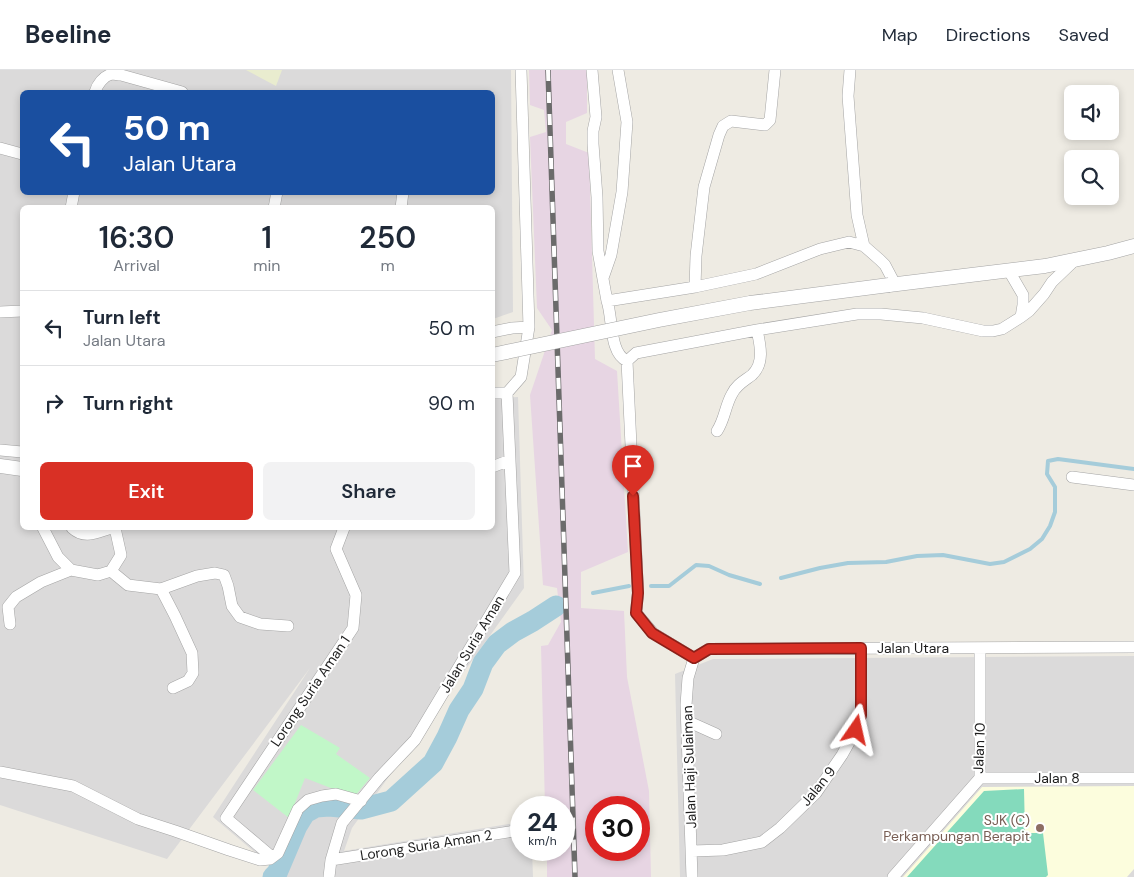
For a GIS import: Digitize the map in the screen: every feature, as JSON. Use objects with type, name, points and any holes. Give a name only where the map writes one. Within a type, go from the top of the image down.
[{"type":"street","points":[[495,392],[507,393],[521,377],[529,327],[521,70]]},
{"type":"street","points":[[592,70],[596,117],[593,144],[598,197],[598,250],[610,309],[612,336],[616,349],[623,359],[627,361]]},
{"type":"street","points":[[603,278],[611,255],[623,182],[626,122],[618,70]]},
{"type":"street","points":[[694,287],[704,187],[719,135],[723,126],[731,121],[764,125],[770,120],[775,70]]},
{"type":"street","points":[[850,70],[848,96],[858,215],[864,246]]},
{"type":"street","points":[[96,90],[102,80],[111,74],[122,72],[176,90]]},
{"type":"street","points":[[0,148],[20,153]]},
{"type":"street","points":[[607,301],[694,287],[756,274],[820,250],[849,242],[864,246],[885,265],[892,284]]},
{"type":"street","points":[[495,354],[750,303],[1045,266],[1134,246]]},
{"type":"street","points":[[627,361],[636,353],[757,330],[857,314],[923,318],[992,331],[1002,329],[1029,311],[1052,282],[1075,260]]},
{"type":"street","points":[[1009,271],[1023,295],[1021,317]]},
{"type":"street","points":[[0,312],[20,311]]},
{"type":"street","points":[[495,331],[529,327]]},
{"type":"street","points":[[717,431],[736,388],[742,381],[754,373],[759,365],[761,351],[757,330]]},
{"type":"street","points":[[627,361],[638,593],[636,613],[652,633],[694,658]]},
{"type":"street","name":"Jalan Suria Aman","points":[[329,877],[331,860],[342,823],[379,778],[415,740],[515,573],[507,393]]},
{"type":"street","points":[[0,450],[20,452]]},
{"type":"street","points":[[495,466],[510,460]]},
{"type":"street","points":[[0,466],[20,469]]},
{"type":"street","points":[[1072,476],[1134,485]]},
{"type":"street","points":[[44,530],[58,557],[71,570]]},
{"type":"street","points":[[74,530],[79,534],[85,535],[106,530]]},
{"type":"street","points":[[10,624],[8,607],[16,597],[41,582],[71,570],[98,575],[111,571],[121,555],[115,530]]},
{"type":"street","name":"Lorong Suria Aman 1","points":[[272,857],[226,818],[353,628],[356,595],[336,549],[343,530]]},
{"type":"street","points":[[111,571],[128,585],[161,589],[197,576],[224,575],[232,606],[240,618],[260,624],[288,626]]},
{"type":"street","points":[[161,589],[192,653],[194,673],[188,681],[173,688]]},
{"type":"street","name":"Jalan Utara","points":[[694,658],[709,649],[1134,647]]},
{"type":"street","name":"Jalan 9","points":[[692,851],[723,850],[762,842],[780,828],[816,793],[842,755],[856,730],[861,715],[861,648]]},
{"type":"street","name":"Jalan 10","points":[[893,877],[980,778],[980,648]]},
{"type":"street","name":"Jalan Haji Sulaiman","points":[[692,877],[687,721],[688,678],[694,658]]},
{"type":"street","points":[[687,721],[716,734]]},
{"type":"street","points":[[0,772],[73,786],[138,819],[260,860],[270,859],[278,853],[298,809],[308,800],[336,794],[361,801]]},
{"type":"street","name":"Jalan 8","points":[[980,778],[1134,778]]},
{"type":"street","name":"Lorong Suria Aman 2","points":[[331,860],[510,832]]},
{"type":"shaded area","points":[[0,70],[511,70],[513,312],[495,318],[495,205],[20,205],[20,530],[495,530],[495,398],[518,397],[524,588],[352,828],[344,851],[510,824],[510,861],[532,861],[533,877],[284,877],[213,817],[310,668],[167,859],[0,805]]},
{"type":"shaded area","points":[[246,70],[282,70],[276,86]]},
{"type":"shaded area","points":[[529,70],[587,70],[587,113],[566,122],[566,144],[589,153],[595,359],[617,371],[628,552],[581,572],[581,608],[624,611],[627,677],[649,791],[649,796],[585,796],[585,861],[650,861],[650,834],[651,877],[547,877],[547,861],[575,861],[575,796],[545,796],[541,646],[548,645],[561,622],[557,588],[543,585],[530,395],[552,330],[537,308],[530,137],[546,132],[544,110],[530,105]]},
{"type":"shaded area","points":[[1134,656],[1134,877],[680,877],[675,674],[713,659]]},
{"type":"shaded area","name":"SJK (C) Perkampungan Berapit","points":[[1134,786],[1134,869],[1127,877],[903,877],[982,787]]},
{"type":"green space","points":[[301,725],[340,748],[336,754],[370,778],[354,797],[305,778],[289,818],[253,790]]},
{"type":"green space","points":[[1024,789],[1025,833],[1043,833],[1048,875],[1046,877],[907,877],[984,791]]},
{"type":"waterway","points":[[781,578],[848,563],[886,562],[917,556],[943,555],[990,564],[1004,562],[1030,549],[1042,539],[1050,526],[1055,512],[1055,487],[1047,474],[1048,461],[1058,459],[1134,469]]},
{"type":"waterway","points":[[651,586],[669,586],[696,565],[709,566],[729,575],[760,584]]},
{"type":"waterway","points":[[593,593],[629,586]]},
{"type":"waterway","points":[[273,877],[277,873],[297,826],[305,813],[316,807],[329,806],[361,809],[391,801],[433,763],[459,710],[473,689],[483,663],[497,644],[556,606]]},
{"type":"railway","points":[[548,70],[575,877]]},
{"type":"place","name":"SJK (C) Perkampungan Berapit","points":[[1040,828]]},
{"type":"route","points":[[633,496],[638,593],[636,613],[652,633],[694,658],[709,649],[861,648],[861,715],[856,730]]}]
